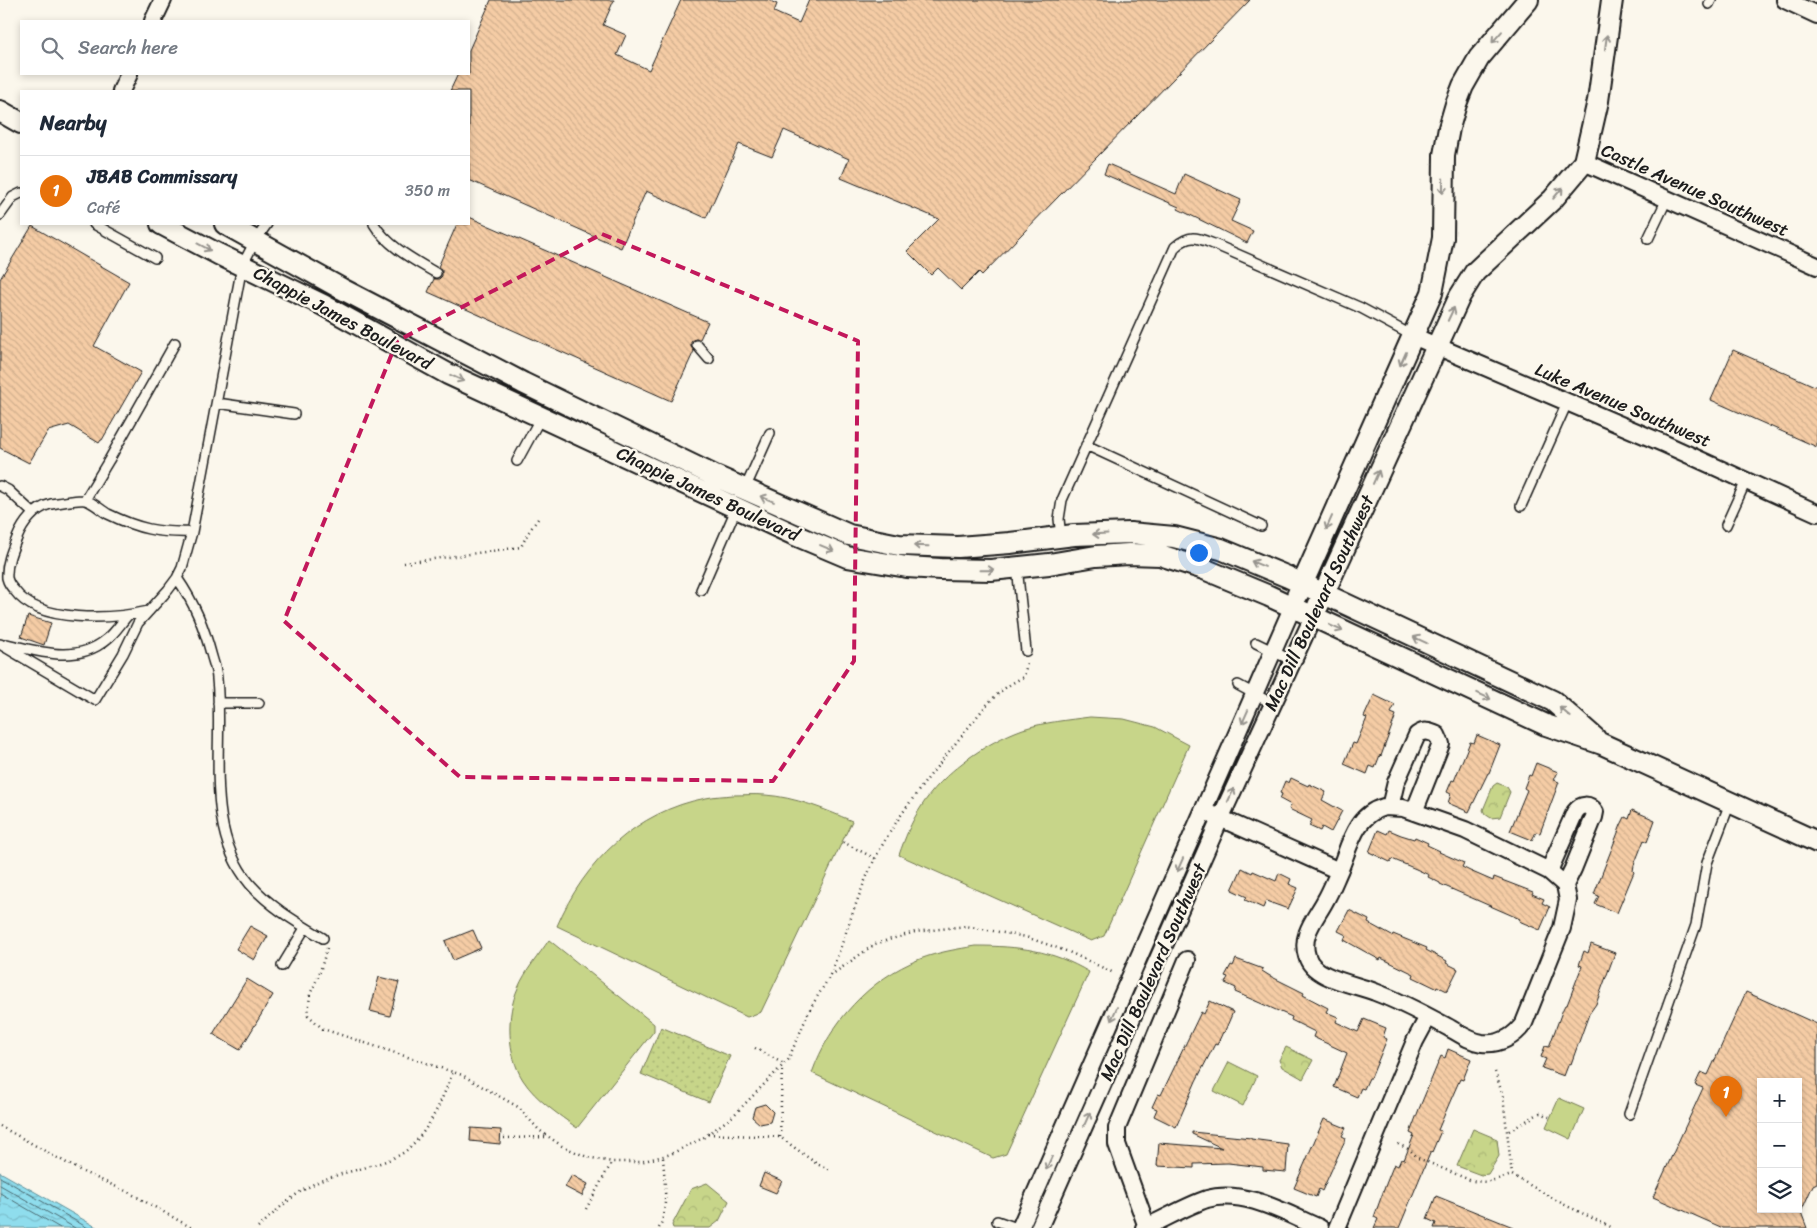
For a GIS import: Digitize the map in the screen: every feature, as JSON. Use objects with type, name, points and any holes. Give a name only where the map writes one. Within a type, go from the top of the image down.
[{"type":"street","points":[[153,20],[163,0]]},
{"type":"street","name":"Mac Dill Boulevard Southwest","points":[[1019,1228],[1432,293],[1443,238],[1444,155],[1449,128],[1463,86],[1479,58],[1528,0]]},
{"type":"street","name":"Mac Dill Boulevard Southwest","points":[[1039,1228],[1220,819],[1460,296],[1476,272],[1553,199],[1584,162],[1598,101],[1612,0]]},
{"type":"street","points":[[1784,0],[1817,15]]},
{"type":"street","points":[[121,90],[128,75]]},
{"type":"street","points":[[0,111],[20,122]]},
{"type":"street","name":"Castle Avenue Southwest","points":[[1584,162],[1817,266]]},
{"type":"street","name":"Chappie James Boulevard","points":[[163,225],[323,305],[448,374],[846,557],[907,567],[991,570],[1049,564],[1096,556],[1160,555],[1204,569],[1269,596],[1546,725],[1602,744]]},
{"type":"street","name":"Chappie James Boulevard","points":[[227,225],[342,289],[523,383],[715,476],[849,535],[899,545],[958,547],[1061,537],[1130,533],[1174,537],[1221,549],[1324,594],[1553,701],[1602,744]]},
{"type":"street","name":"Luke Avenue Southwest","points":[[1413,336],[1817,513]]},
{"type":"street","points":[[1390,807],[1396,782],[1417,735],[1428,731],[1437,735],[1441,744],[1414,812]]},
{"type":"street","points":[[1602,744],[1817,842]]},
{"type":"street","points":[[1549,871],[1575,812],[1582,806],[1588,805],[1595,812],[1594,817],[1565,885]]},
{"type":"street","points":[[1390,807],[1414,812],[1465,830],[1549,871],[1565,885],[1568,900],[1562,928],[1526,1018],[1517,1032],[1508,1038],[1496,1042],[1479,1042],[1465,1037],[1428,1016],[1382,994],[1323,974],[1310,963],[1306,950],[1308,930],[1328,896],[1360,822],[1374,810],[1390,807]]},
{"type":"street","points":[[1204,811],[1339,871]]},
{"type":"street","points":[[1187,960],[1117,1128],[1117,1144],[1146,1227],[1206,1200],[1228,1196],[1255,1200],[1320,1228]]},
{"type":"street","points":[[1337,1228],[1415,1041],[1428,1016]]},
{"type":"lane","points":[[0,214],[13,197],[20,194]]},
{"type":"lane","points":[[1648,239],[1667,199]]},
{"type":"lane","points":[[96,225],[155,258]]},
{"type":"lane","points":[[0,643],[95,700],[123,654],[138,623],[177,578],[182,568],[192,532],[242,266],[255,241],[266,225]]},
{"type":"lane","points":[[375,225],[378,231],[402,252],[436,272]]},
{"type":"lane","points":[[1061,537],[1059,519],[1062,500],[1175,247],[1183,240],[1196,237],[1216,245],[1361,308],[1413,336]]},
{"type":"lane","points":[[85,500],[175,343]]},
{"type":"lane","points":[[697,345],[710,359]]},
{"type":"lane","points":[[217,402],[294,414]]},
{"type":"lane","points":[[1521,506],[1567,402]]},
{"type":"lane","points":[[517,461],[541,417]]},
{"type":"lane","points":[[701,590],[770,433]]},
{"type":"lane","points":[[1086,445],[1261,526]]},
{"type":"lane","points":[[1726,525],[1746,481]]},
{"type":"lane","points":[[0,486],[8,490],[33,513]]},
{"type":"lane","points":[[149,610],[128,615],[78,617],[58,614],[28,604],[4,580],[18,535],[33,513],[50,504],[85,500],[123,521],[148,530],[172,533],[192,532]]},
{"type":"lane","points":[[1017,567],[1026,652]]},
{"type":"lane","points":[[177,578],[190,597],[205,631],[217,678],[220,818],[226,843],[233,858],[250,884],[270,903],[305,928],[323,938]]},
{"type":"lane","points":[[0,643],[36,651],[69,655],[92,650],[108,639],[128,615]]},
{"type":"lane","points":[[1256,643],[1293,661]]},
{"type":"lane","points":[[1238,684],[1273,704]]},
{"type":"lane","points":[[218,703],[259,704]]},
{"type":"lane","points":[[1629,1114],[1696,925],[1707,862],[1730,803]]},
{"type":"lane","points":[[282,966],[305,928]]},
{"type":"lane","points":[[997,1221],[1019,1228]]},
{"type":"path","points":[[404,562],[521,548],[528,533],[540,516]]},
{"type":"path","points":[[323,938],[327,949],[319,975],[310,994],[308,1014],[323,1029],[462,1075],[518,1107],[539,1130],[562,1146],[587,1157],[612,1162],[640,1162],[671,1154],[708,1134],[733,1116],[788,1060],[811,1007],[830,976],[865,881],[883,844],[905,810],[987,702],[1010,683],[1024,677],[1027,664],[1026,652]]},
{"type":"path","points":[[842,842],[876,859]]},
{"type":"path","points":[[830,976],[875,944],[915,932],[966,926],[1035,940],[1069,952],[1129,980]]},
{"type":"path","points":[[755,1048],[783,1065]]},
{"type":"path","points":[[780,1137],[783,1065]]},
{"type":"path","points":[[258,1228],[286,1201],[316,1183],[342,1173],[388,1160],[408,1150],[432,1120],[453,1072]]},
{"type":"path","points":[[1495,1072],[1503,1096],[1512,1175]]},
{"type":"path","points":[[1508,1131],[1540,1113],[1549,1117]]},
{"type":"path","points":[[0,1126],[83,1172],[128,1192],[192,1228]]},
{"type":"path","points":[[708,1134],[780,1137],[816,1164],[831,1170]]},
{"type":"path","points":[[504,1138],[549,1137]]},
{"type":"path","points":[[1398,1144],[1410,1150],[1418,1158],[1472,1181],[1487,1182],[1512,1175],[1563,1204],[1613,1228]]},
{"type":"path","points":[[659,1228],[663,1221],[663,1156]]},
{"type":"path","points":[[586,1209],[612,1162]]},
{"type":"highlighted area","points":[[602,234],[858,341],[854,661],[773,781],[460,777],[284,621],[397,341]]},
{"type":"green space","points":[[1090,717],[1124,719],[1155,727],[1189,745],[1104,936],[1091,941],[899,855],[911,824],[930,794],[966,760],[994,742],[1023,729]]},
{"type":"green space","points":[[1497,783],[1507,787],[1510,792],[1500,817],[1491,818],[1483,810],[1493,786]]},
{"type":"green space","points":[[761,795],[787,798],[820,808],[852,821],[761,1012],[747,1017],[557,926],[568,903],[582,881],[616,843],[636,827],[657,814],[681,805],[709,797]]},
{"type":"green space","points":[[549,940],[654,1024],[654,1031],[577,1128],[548,1106],[528,1087],[518,1070],[511,1047],[510,1022],[514,998],[524,975]]},
{"type":"green space","points":[[976,946],[1021,948],[1035,951],[1062,959],[1089,972],[1006,1154],[993,1158],[812,1073],[829,1036],[854,1004],[868,990],[884,978],[920,959]]},
{"type":"green space","points":[[661,1027],[730,1056],[709,1102],[641,1074]]},
{"type":"green space","points":[[1286,1047],[1313,1060],[1303,1079],[1282,1067],[1279,1060]]},
{"type":"green space","points":[[1229,1062],[1257,1076],[1243,1106],[1214,1091]]},
{"type":"green space","points":[[1559,1098],[1584,1109],[1571,1139],[1546,1127]]},
{"type":"green space","points":[[1473,1129],[1497,1139],[1499,1156],[1488,1174],[1481,1175],[1457,1166]]},
{"type":"green space","points":[[707,1183],[729,1201],[719,1221],[710,1228],[673,1228],[672,1225],[691,1189]]},
{"type":"water","points":[[0,1172],[98,1228],[0,1228]]},
{"type":"building","points":[[491,0],[614,0],[603,25],[626,35],[617,55],[649,70],[681,0],[768,0],[777,4],[774,12],[799,23],[809,0],[1250,0],[982,275],[979,272],[961,290],[938,268],[931,275],[907,251],[939,219],[841,178],[849,159],[784,130],[772,157],[739,144],[706,218],[646,191],[621,248],[470,180],[470,90],[450,90],[458,75],[470,75],[470,48]]},
{"type":"building","points":[[1108,164],[1176,194],[1184,174],[1241,200],[1231,221],[1253,231],[1247,243],[1178,209],[1179,207],[1104,174]]},
{"type":"building","points":[[470,217],[708,322],[700,339],[695,339],[691,342],[691,347],[694,351],[671,401],[428,292],[434,279],[439,279],[442,276],[442,270],[438,267],[457,225],[470,225]]},
{"type":"building","points":[[32,226],[129,282],[94,346],[141,372],[99,443],[69,425],[48,431],[29,463],[0,448],[0,279]]},
{"type":"building","points":[[1733,350],[1817,387],[1817,447],[1711,400]]},
{"type":"building","points":[[28,616],[51,623],[44,645],[21,637]]},
{"type":"building","points":[[1374,695],[1395,705],[1391,713],[1396,715],[1381,756],[1375,768],[1370,766],[1367,774],[1344,764],[1353,743],[1356,744],[1367,718],[1364,717]]},
{"type":"building","points":[[1477,735],[1500,745],[1489,773],[1469,812],[1448,803],[1451,794],[1447,792],[1452,780],[1454,781],[1470,742],[1474,743]]},
{"type":"building","points":[[1536,763],[1558,772],[1554,780],[1559,782],[1540,833],[1536,832],[1532,840],[1510,831],[1527,790],[1524,788]]},
{"type":"building","points":[[1291,778],[1326,792],[1322,800],[1342,811],[1331,832],[1322,827],[1320,831],[1309,826],[1312,820],[1289,809],[1291,805],[1280,799],[1282,794],[1280,793],[1285,781],[1289,783]]},
{"type":"building","points":[[1632,810],[1655,820],[1647,842],[1644,840],[1634,865],[1634,872],[1617,913],[1595,904],[1599,896],[1594,894],[1621,825],[1625,817],[1629,819]]},
{"type":"building","points":[[1378,830],[1387,834],[1389,830],[1414,839],[1415,837],[1428,843],[1427,845],[1439,852],[1464,863],[1462,867],[1470,871],[1493,881],[1494,877],[1533,892],[1532,894],[1544,899],[1542,903],[1550,907],[1540,930],[1519,921],[1520,919],[1440,884],[1428,877],[1429,875],[1416,869],[1392,859],[1390,862],[1369,852]]},
{"type":"building","points":[[1242,868],[1276,881],[1279,873],[1291,879],[1289,884],[1298,888],[1288,909],[1266,901],[1263,908],[1245,900],[1247,897],[1232,890]]},
{"type":"building","points":[[1349,910],[1369,920],[1368,923],[1392,936],[1393,934],[1427,948],[1426,950],[1458,969],[1447,991],[1413,977],[1414,974],[1381,958],[1380,960],[1344,940],[1346,935],[1338,931]]},
{"type":"building","points":[[250,926],[268,936],[254,960],[236,949]]},
{"type":"building","points":[[473,930],[481,948],[453,960],[445,941]]},
{"type":"building","points":[[1591,944],[1615,953],[1596,1004],[1589,1014],[1571,1064],[1569,1063],[1564,1076],[1542,1068],[1546,1059],[1541,1057],[1545,1046],[1549,1047],[1563,1009],[1567,1005],[1582,966],[1579,965],[1584,951],[1588,953]]},
{"type":"building","points":[[1236,959],[1263,969],[1262,971],[1270,976],[1304,993],[1303,995],[1328,1008],[1326,1012],[1338,1017],[1336,1022],[1358,1032],[1364,1019],[1386,1028],[1383,1037],[1387,1039],[1371,1078],[1369,1078],[1364,1089],[1361,1088],[1357,1097],[1334,1087],[1347,1053],[1313,1037],[1315,1032],[1291,1020],[1292,1017],[1235,992],[1236,988],[1225,983],[1228,977],[1225,976]]},
{"type":"building","points":[[379,977],[399,982],[390,1016],[370,1011]]},
{"type":"building","points":[[247,979],[273,995],[240,1050],[213,1034]]},
{"type":"building","points":[[1746,992],[1817,1024],[1817,1183],[1813,1185],[1802,1210],[1802,1078],[1757,1078],[1757,1213],[1801,1213],[1807,1228],[1723,1228],[1653,1197],[1703,1088],[1695,1085],[1701,1072],[1708,1075]]},
{"type":"building","points":[[1210,1001],[1233,1012],[1224,1033],[1217,1045],[1215,1044],[1196,1081],[1176,1127],[1154,1116],[1157,1109],[1152,1107],[1158,1094],[1161,1095],[1201,1012],[1204,1014]]},
{"type":"building","points":[[1448,1049],[1471,1059],[1463,1080],[1460,1079],[1449,1104],[1438,1130],[1441,1131],[1399,1228],[1374,1228],[1378,1219],[1374,1217],[1394,1164],[1398,1166],[1401,1159],[1404,1160],[1414,1135],[1410,1133],[1419,1109],[1441,1056],[1445,1058]]},
{"type":"building","points":[[765,1104],[773,1112],[770,1122],[760,1124],[752,1117],[755,1107]]},
{"type":"building","points":[[1324,1119],[1346,1128],[1342,1136],[1346,1138],[1322,1191],[1319,1189],[1316,1197],[1294,1188]]},
{"type":"building","points":[[471,1128],[501,1130],[500,1144],[470,1141]]},
{"type":"building","points":[[1192,1132],[1288,1144],[1286,1172],[1263,1170],[1263,1167],[1228,1163],[1194,1164],[1194,1168],[1157,1166],[1159,1143],[1222,1148],[1192,1134]]},
{"type":"building","points":[[764,1173],[782,1181],[776,1193],[759,1186]]},
{"type":"building","points":[[572,1175],[588,1184],[582,1196],[565,1187]]},
{"type":"building","points":[[1436,1196],[1513,1228],[1434,1228],[1436,1223],[1427,1219]]},
{"type":"place","name":"JBAB Commissary","points":[[1726,1117]]}]
